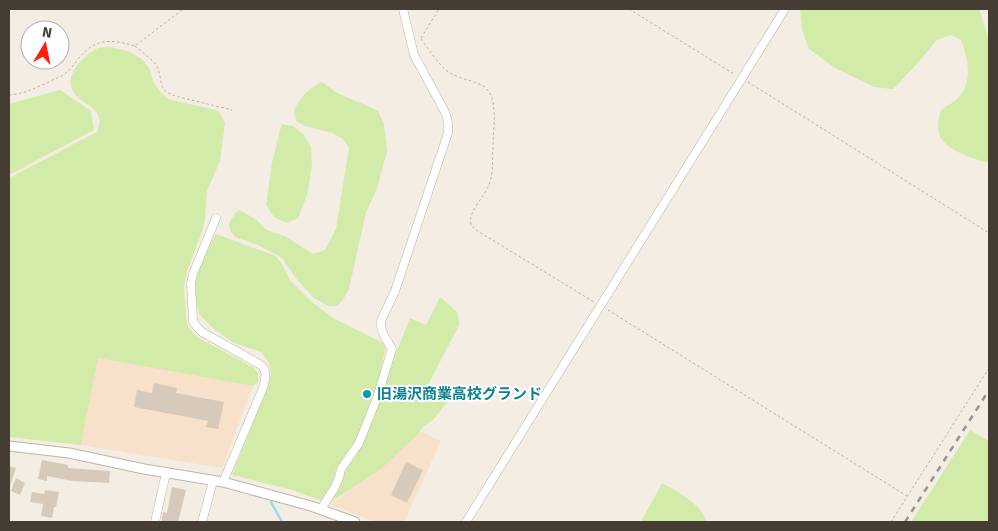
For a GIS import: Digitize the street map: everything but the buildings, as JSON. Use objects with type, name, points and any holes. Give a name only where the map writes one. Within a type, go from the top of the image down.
[{"type":"street","points":[[321,509],[339,478],[341,469],[359,443],[377,398],[392,349],[382,332],[382,321],[395,291],[448,133],[448,118],[414,55],[403,9]]},
{"type":"street","points":[[466,522],[785,9]]},
{"type":"street","points":[[216,218],[193,274],[191,284],[193,321],[202,332],[261,365],[265,368],[266,373],[263,388],[223,482]]},
{"type":"street","points":[[9,446],[69,453],[223,482],[321,509],[355,522]]},
{"type":"street","points":[[155,522],[166,472]]},
{"type":"street","points":[[202,522],[213,481]]},
{"type":"path","points":[[134,46],[183,9]]},
{"type":"path","points":[[439,9],[421,39],[447,70],[454,75],[488,89],[494,103],[491,176],[488,188],[472,214],[470,222],[472,226],[907,496]]},
{"type":"path","points":[[629,9],[989,233]]},
{"type":"path","points":[[9,95],[25,92],[63,75],[90,46],[102,41],[122,42],[141,50],[154,62],[166,92],[232,110]]},
{"type":"path","points":[[891,522],[989,368]]},
{"type":"shaded area","points":[[98,358],[253,386],[222,468],[81,445]]},
{"type":"shaded area","points":[[420,431],[441,441],[404,522],[374,522],[329,504],[380,470]]},
{"type":"green space","points":[[800,9],[979,9],[989,40],[989,163],[953,149],[942,140],[939,134],[938,125],[941,110],[957,99],[968,78],[966,55],[961,40],[951,35],[937,40],[893,89],[874,87],[835,68],[809,49],[802,30]]},
{"type":"green space","points":[[111,47],[127,51],[142,59],[149,68],[154,83],[168,99],[219,111],[225,123],[220,161],[207,191],[202,232],[187,271],[184,286],[186,317],[188,327],[197,337],[253,367],[258,373],[258,382],[253,386],[98,358],[81,445],[9,437],[9,178],[97,132],[99,120],[97,113],[76,96],[71,87],[71,80],[72,74],[80,62],[91,52],[98,48]]},
{"type":"green space","points":[[322,82],[337,93],[378,111],[384,124],[387,151],[377,189],[366,212],[349,289],[337,306],[328,306],[313,297],[298,281],[282,258],[258,245],[235,237],[230,230],[229,223],[236,212],[240,210],[258,221],[265,229],[285,236],[313,254],[325,250],[336,229],[349,148],[343,139],[332,133],[305,126],[296,121],[294,113],[297,104],[305,95]]},
{"type":"green space","points":[[60,90],[91,111],[94,130],[9,175],[9,104]]},
{"type":"green space","points":[[282,124],[293,126],[304,135],[311,147],[312,166],[307,195],[298,218],[287,223],[274,217],[266,205],[272,163]]},
{"type":"green space","points":[[216,234],[276,256],[290,280],[312,302],[333,318],[385,344],[378,381],[357,438],[336,468],[333,482],[322,501],[292,490],[232,475],[268,386],[271,373],[269,363],[261,352],[232,342],[213,328],[199,314],[194,295],[199,263]]},
{"type":"green space","points":[[440,297],[458,313],[459,325],[427,387],[448,401],[433,420],[424,426],[380,470],[332,501],[348,467],[364,441],[410,318],[426,325]]},
{"type":"green space","points":[[970,430],[989,441],[989,522],[911,522]]},
{"type":"green space","points":[[662,483],[695,504],[706,522],[641,522]]},
{"type":"waterway","points":[[271,502],[282,522]]},
{"type":"railway","points":[[905,522],[989,390]]},
{"type":"place","name":"旧湯沢商業高校グランド","points":[[367,394]]}]
